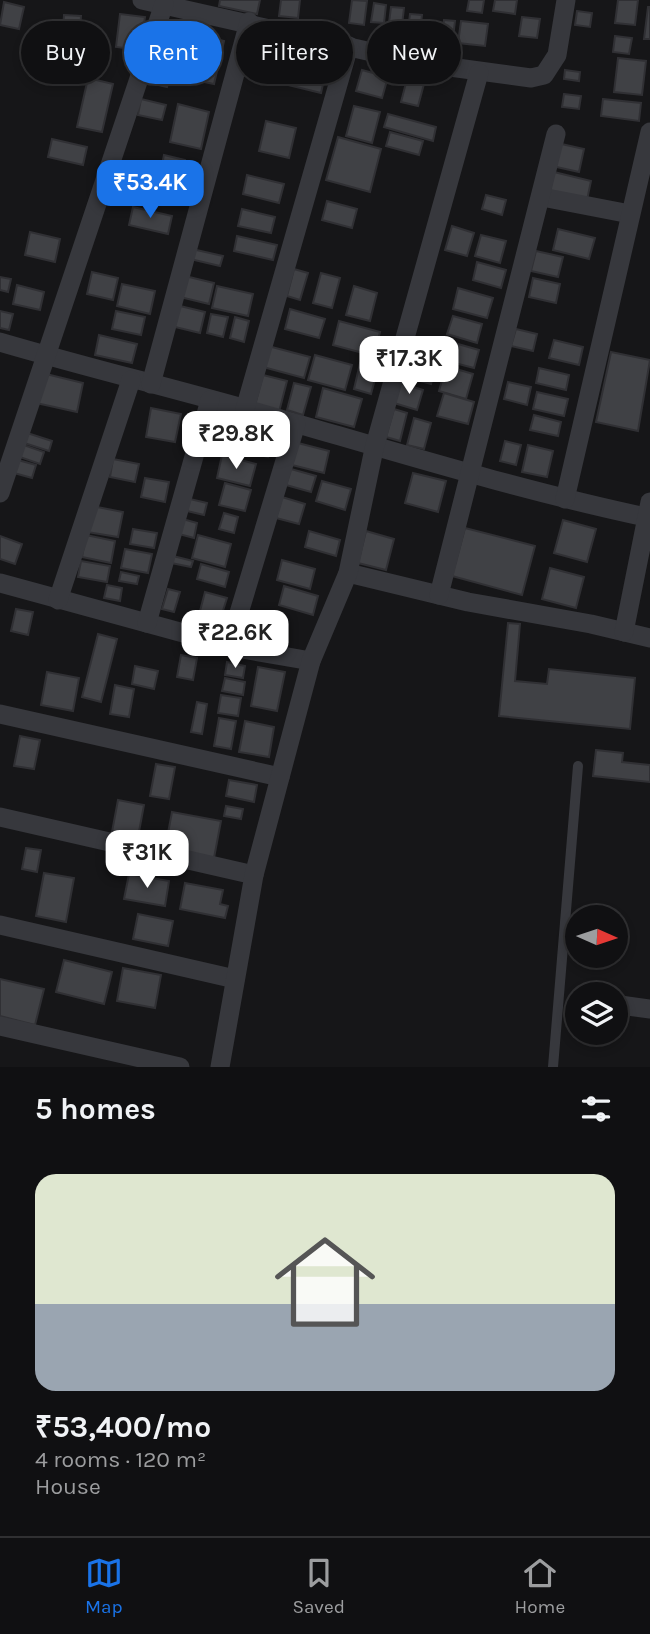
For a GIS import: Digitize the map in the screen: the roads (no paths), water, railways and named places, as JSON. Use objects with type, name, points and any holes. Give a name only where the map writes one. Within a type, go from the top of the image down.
[{"type":"street","points":[[142,0],[244,21]]},
{"type":"street","points":[[353,47],[479,73],[531,78],[544,75],[558,55],[566,0]]},
{"type":"street","points":[[0,493],[164,4]]},
{"type":"street","points":[[151,384],[236,70]]},
{"type":"street","points":[[220,1067],[254,875],[311,662],[348,573],[374,449],[479,73]]},
{"type":"street","points":[[245,409],[338,84]]},
{"type":"street","points":[[565,499],[650,132]]},
{"type":"street","points":[[439,595],[556,134]]},
{"type":"street","points":[[542,197],[630,214]]},
{"type":"street","points":[[0,342],[245,409],[374,449],[565,499],[648,512],[624,632]]},
{"type":"street","points":[[58,600],[131,380]]},
{"type":"street","points":[[147,624],[210,400]]},
{"type":"street","points":[[229,646],[296,424]]},
{"type":"street","points":[[348,573],[439,595],[650,638]]},
{"type":"street","points":[[0,583],[229,646],[311,662]]},
{"type":"street","points":[[0,714],[280,777]]},
{"type":"street","points":[[0,817],[254,875]]},
{"type":"street","points":[[0,925],[235,979]]},
{"type":"street","points":[[628,1006],[650,1009]]},
{"type":"street","points":[[0,1026],[180,1067]]},
{"type":"lane","points":[[553,1067],[578,766]]}]
